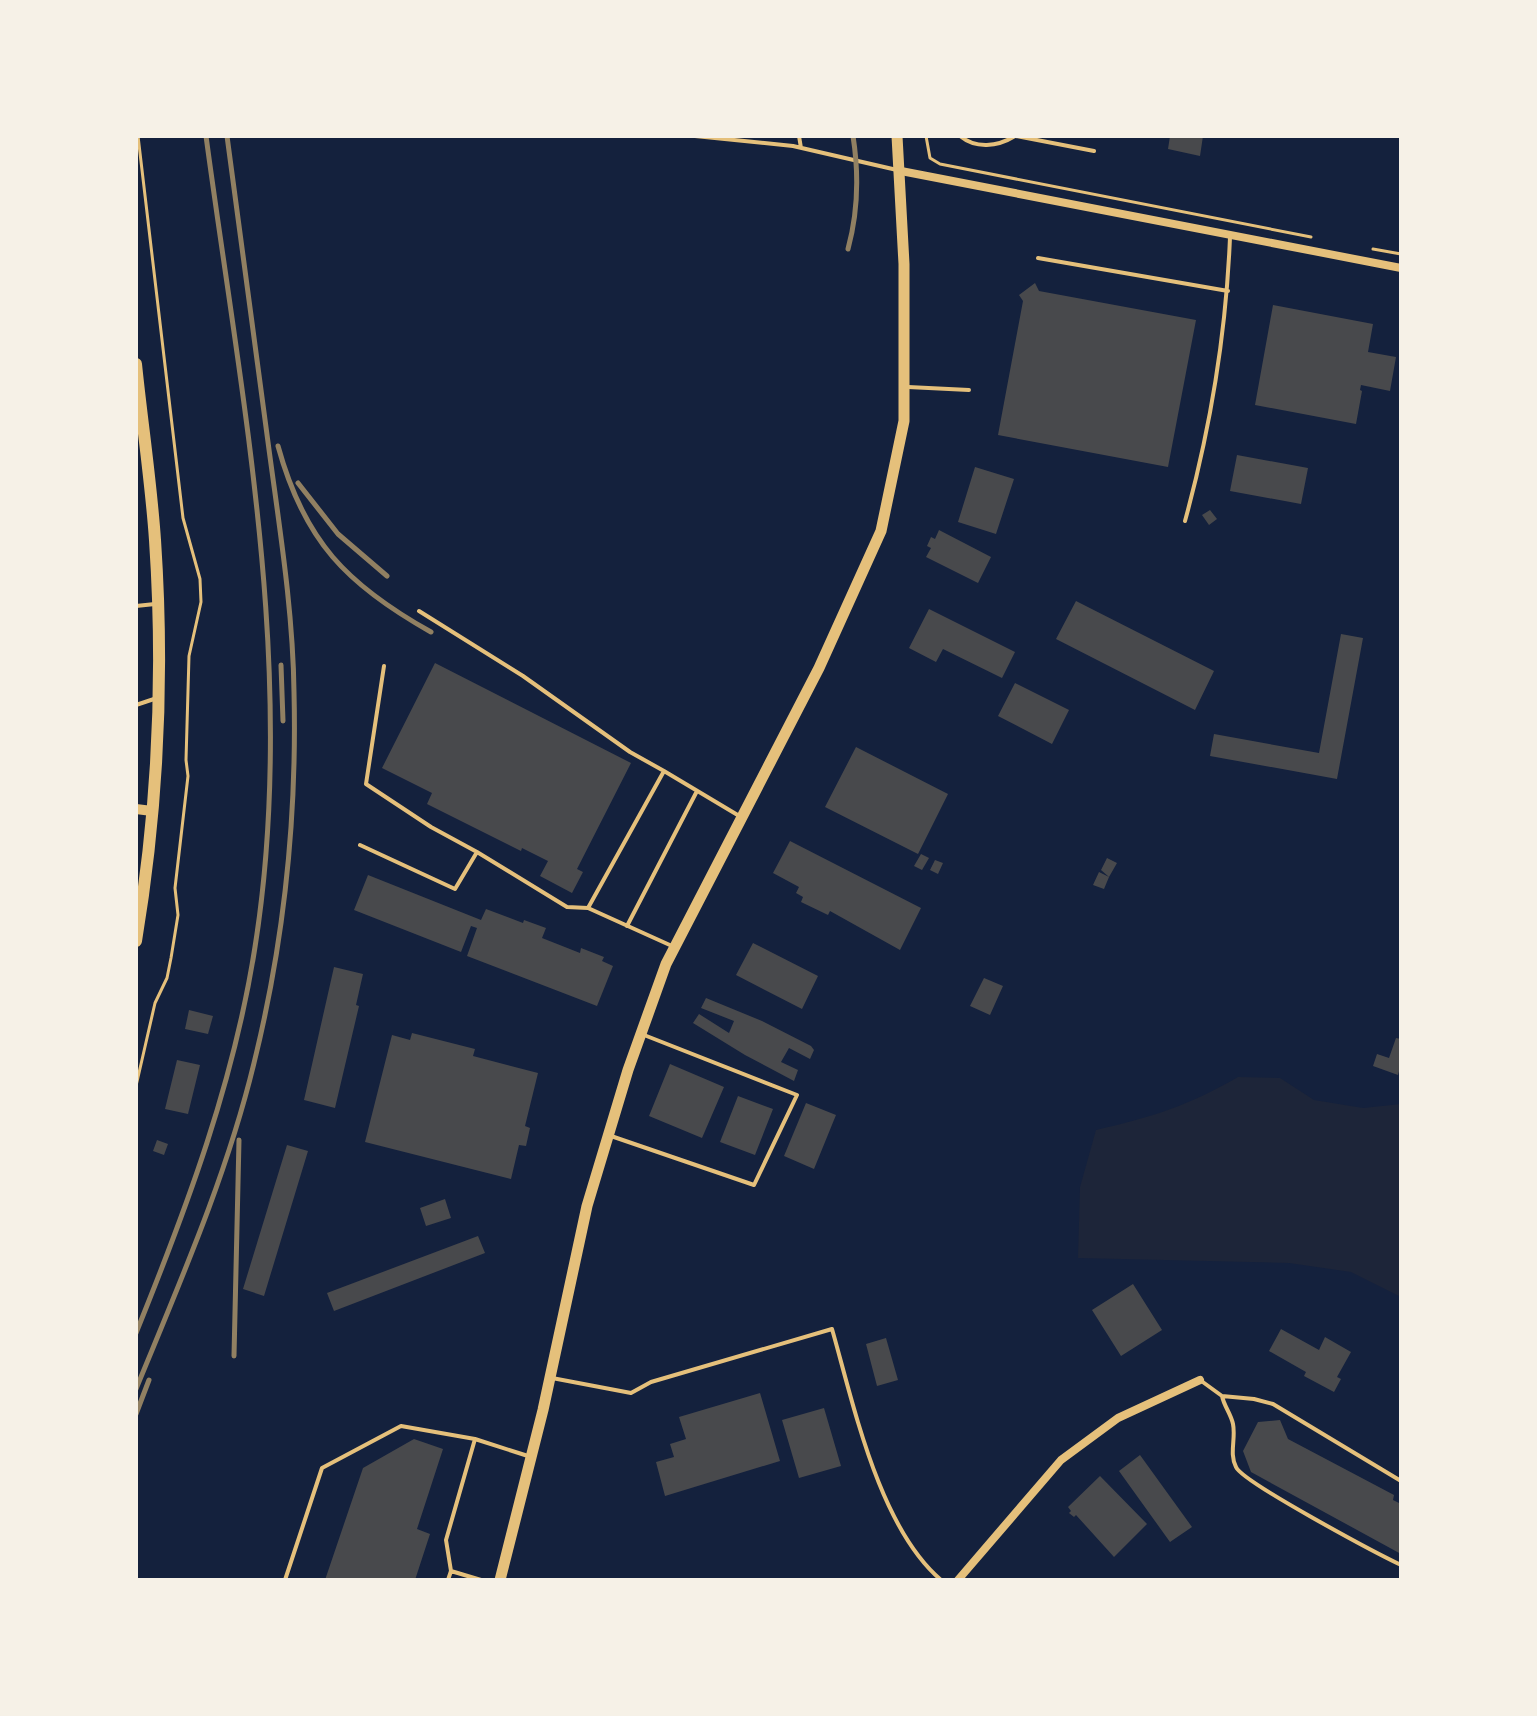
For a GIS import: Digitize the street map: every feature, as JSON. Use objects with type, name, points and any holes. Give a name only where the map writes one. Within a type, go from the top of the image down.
[{"type":"main road","points":[[500,1580],[550,1377],[587,1206],[666,964],[819,668],[881,531],[904,421],[901,171],[897,136]]},
{"type":"main road","points":[[136,364],[151,498],[158,604],[159,697],[152,811],[136,941]]},
{"type":"street","points":[[901,171],[1401,268]]},
{"type":"street","points":[[136,809],[152,811]]},
{"type":"street","points":[[958,1580],[1061,1460],[1118,1418],[1200,1380]]},
{"type":"lane","points":[[695,136],[801,148],[901,171]]},
{"type":"lane","points":[[799,136],[801,148]]},
{"type":"lane","points":[[960,136],[968,142],[984,145],[1006,142],[1015,136],[1094,151]]},
{"type":"lane","points":[[1185,521],[1212,412],[1228,291],[1230,235]]},
{"type":"lane","points":[[1038,258],[1228,291]]},
{"type":"lane","points":[[904,387],[969,390]]},
{"type":"lane","points":[[136,606],[158,604]]},
{"type":"lane","points":[[419,611],[523,676],[630,752],[743,818]]},
{"type":"lane","points":[[384,666],[366,784],[431,827],[567,907],[588,908],[675,947]]},
{"type":"lane","points":[[136,705],[159,697]]},
{"type":"lane","points":[[588,908],[664,771]]},
{"type":"lane","points":[[627,926],[697,791]]},
{"type":"lane","points":[[360,845],[455,889],[477,852]]},
{"type":"lane","points":[[608,1135],[754,1185],[797,1095],[641,1034]]},
{"type":"lane","points":[[550,1377],[631,1393],[651,1382],[832,1329],[869,1456],[896,1524],[931,1572],[941,1580]]},
{"type":"lane","points":[[1200,1380],[1222,1396],[1273,1404],[1401,1481]]},
{"type":"lane","points":[[1222,1396],[1232,1421],[1233,1459],[1238,1472],[1401,1565]]},
{"type":"lane","points":[[285,1580],[322,1468],[401,1426],[475,1439],[531,1456]]},
{"type":"lane","points":[[448,1580],[451,1571],[446,1540],[475,1439]]},
{"type":"lane","points":[[451,1571],[481,1580]]},
{"type":"path","points":[[136,1086],[155,1003],[167,978],[178,915],[175,888],[188,776],[189,656],[201,602],[200,579],[183,518],[138,136]]},
{"type":"path","points":[[926,136],[930,158],[940,164],[1319,238]]},
{"type":"path","points":[[1362,247],[1401,254]]},
{"type":"shaded area","points":[[1238,1077],[1280,1078],[1314,1100],[1363,1108],[1401,1104],[1401,1297],[1351,1272],[1289,1263],[1078,1258],[1080,1187],[1096,1130],[1169,1110]]},
{"type":"building","points":[[1170,136],[1203,136],[1200,156],[1168,149]]},
{"type":"building","points":[[1035,283],[1039,291],[1196,320],[1168,467],[998,435],[1023,301],[1019,295]]},
{"type":"building","points":[[1273,305],[1373,324],[1368,352],[1396,357],[1390,391],[1361,385],[1356,424],[1255,405]]},
{"type":"building","points":[[1237,455],[1308,468],[1301,504],[1230,491]]},
{"type":"building","points":[[975,467],[1014,479],[996,534],[958,522]]},
{"type":"building","points":[[1210,510],[1217,519],[1209,525],[1202,515]]},
{"type":"building","points":[[939,530],[991,557],[978,583],[926,557],[931,548],[927,546],[931,537],[935,539]]},
{"type":"building","points":[[1076,601],[1214,671],[1195,710],[1056,639]]},
{"type":"building","points":[[929,609],[1015,652],[1002,678],[943,649],[936,662],[909,648]]},
{"type":"building","points":[[1341,634],[1363,638],[1337,779],[1210,756],[1214,734],[1319,753]]},
{"type":"building","points":[[435,663],[631,763],[577,869],[583,872],[572,893],[540,876],[548,861],[522,848],[521,851],[427,804],[432,793],[382,768]]},
{"type":"building","points":[[1015,683],[1069,710],[1052,744],[998,716]]},
{"type":"building","points":[[856,747],[948,794],[918,854],[825,807]]},
{"type":"building","points":[[790,841],[921,908],[900,950],[830,911],[828,915],[801,902],[803,897],[796,893],[799,887],[773,873]]},
{"type":"building","points":[[921,854],[929,858],[922,870],[914,866]]},
{"type":"building","points":[[1107,858],[1117,863],[1109,877],[1101,870]]},
{"type":"building","points":[[935,860],[943,863],[938,874],[930,870]]},
{"type":"building","points":[[1099,872],[1109,877],[1104,889],[1093,885]]},
{"type":"building","points":[[368,875],[481,920],[486,909],[523,923],[524,920],[546,928],[542,938],[580,953],[581,948],[604,957],[602,961],[613,966],[597,1006],[467,956],[477,928],[471,926],[461,952],[354,910]]},
{"type":"building","points":[[753,943],[818,976],[802,1009],[736,975]]},
{"type":"building","points":[[334,967],[363,974],[356,1005],[359,1006],[335,1108],[304,1100]]},
{"type":"building","points":[[984,978],[1003,986],[990,1015],[970,1006]]},
{"type":"building","points":[[706,998],[811,1046],[814,1050],[810,1059],[789,1048],[781,1062],[798,1070],[794,1081],[693,1023],[699,1014],[729,1033],[734,1021],[701,1008]]},
{"type":"building","points":[[189,1010],[213,1016],[208,1034],[185,1029]]},
{"type":"building","points":[[412,1033],[475,1049],[473,1056],[538,1073],[525,1126],[530,1128],[526,1146],[519,1145],[511,1179],[365,1142],[392,1035],[410,1040]]},
{"type":"building","points":[[1396,1038],[1401,1039],[1398,1075],[1373,1066],[1377,1054],[1389,1058]]},
{"type":"building","points":[[177,1060],[200,1065],[188,1114],[165,1109]]},
{"type":"building","points":[[670,1064],[724,1087],[702,1138],[649,1116]]},
{"type":"building","points":[[738,1096],[773,1109],[755,1155],[720,1142]]},
{"type":"building","points":[[806,1103],[836,1115],[814,1169],[784,1156]]},
{"type":"building","points":[[157,1140],[168,1144],[164,1155],[153,1151]]},
{"type":"building","points":[[287,1145],[308,1151],[264,1296],[243,1289]]},
{"type":"building","points":[[445,1199],[451,1218],[426,1226],[420,1208]]},
{"type":"building","points":[[478,1236],[485,1253],[334,1311],[327,1293]]},
{"type":"building","points":[[1133,1284],[1162,1330],[1121,1356],[1092,1310]]},
{"type":"building","points":[[1281,1329],[1319,1350],[1325,1337],[1351,1352],[1337,1377],[1341,1379],[1334,1392],[1304,1376],[1306,1372],[1269,1351]]},
{"type":"building","points":[[886,1338],[898,1380],[877,1386],[866,1344]]},
{"type":"building","points":[[760,1393],[780,1461],[665,1496],[656,1462],[674,1457],[670,1444],[686,1439],[679,1417]]},
{"type":"building","points":[[824,1408],[841,1466],[799,1478],[782,1420]]},
{"type":"building","points":[[1280,1420],[1288,1439],[1394,1495],[1393,1500],[1401,1504],[1401,1554],[1251,1472],[1243,1451],[1258,1422]]},
{"type":"building","points":[[414,1439],[443,1449],[417,1529],[430,1534],[415,1580],[325,1580],[363,1468]]},
{"type":"building","points":[[1140,1455],[1192,1527],[1170,1542],[1119,1471]]},
{"type":"building","points":[[1100,1476],[1147,1524],[1114,1557],[1076,1515],[1074,1517],[1069,1513],[1068,1507]]},
{"type":"railway","points":[[136,1333],[191,1191],[235,1047],[255,947],[267,845],[271,744],[268,642],[260,540],[249,439],[206,136]]},
{"type":"railway","points":[[136,1389],[201,1228],[243,1105],[273,971],[291,832],[294,692],[288,598],[227,136]]},
{"type":"railway","points":[[848,249],[856,193],[853,136]]},
{"type":"railway","points":[[278,446],[301,509],[333,557],[375,596],[431,632]]},
{"type":"railway","points":[[298,483],[338,534],[387,576]]},
{"type":"railway","points":[[281,665],[283,721]]},
{"type":"railway","points":[[234,1356],[239,1140]]},
{"type":"railway","points":[[136,1414],[149,1380]]}]
